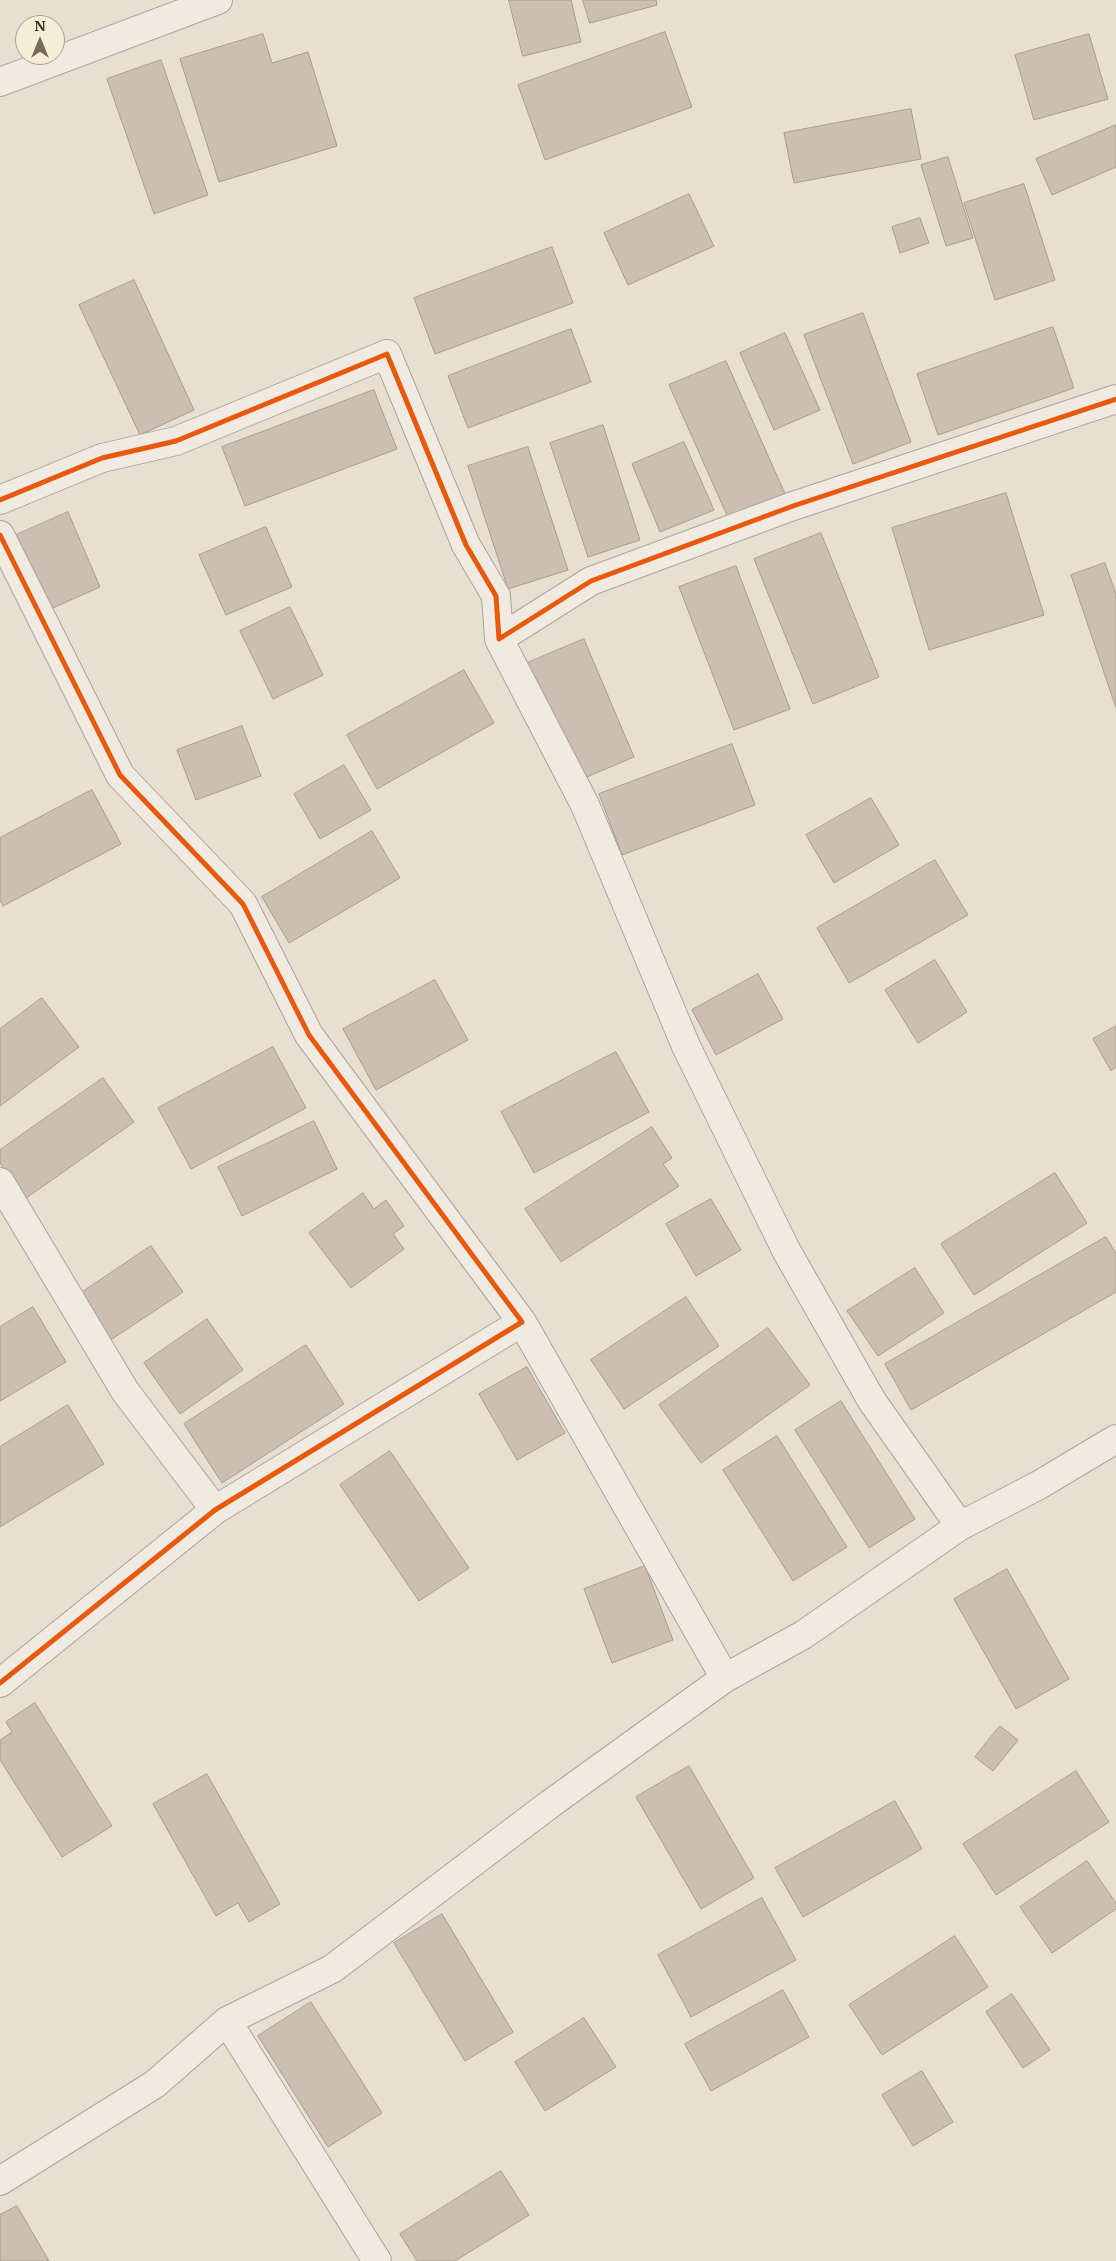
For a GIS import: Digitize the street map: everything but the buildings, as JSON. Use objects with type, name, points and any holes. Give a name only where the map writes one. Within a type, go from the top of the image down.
[{"type":"street","points":[[0,82],[218,0]]},
{"type":"street","points":[[0,500],[102,458],[176,441],[387,354],[466,544],[496,596],[499,640],[585,805],[686,1046],[786,1250],[872,1401],[960,1526]]},
{"type":"street","points":[[499,640],[591,581],[793,506],[1116,399]]},
{"type":"street","points":[[0,536],[120,774],[243,904],[309,1035],[522,1322],[725,1678]]},
{"type":"street","points":[[0,1182],[125,1391],[215,1510]]},
{"type":"street","points":[[0,1683],[215,1510],[522,1322]]},
{"type":"street","points":[[0,2181],[155,2084],[228,2021],[332,1969],[550,1804],[725,1678],[803,1636],[960,1526],[1039,1484],[1116,1439]]},
{"type":"street","points":[[228,2021],[377,2261]]},
{"type":"cycle path","points":[[0,500],[102,458],[176,441],[387,354],[466,545],[496,596],[499,639],[591,581],[793,506],[1116,399]]},
{"type":"cycle path","points":[[0,535],[120,775],[243,904],[309,1035],[522,1322],[215,1510],[0,1683]]}]
